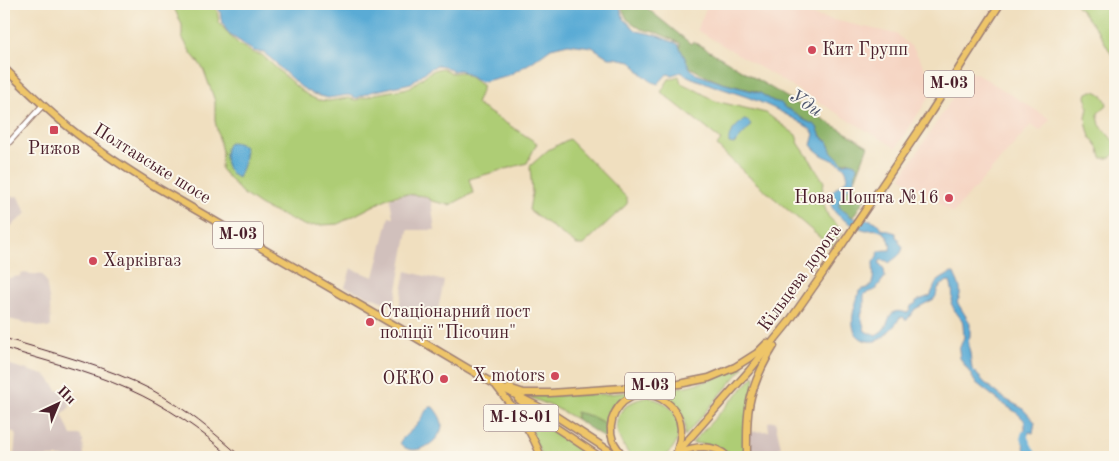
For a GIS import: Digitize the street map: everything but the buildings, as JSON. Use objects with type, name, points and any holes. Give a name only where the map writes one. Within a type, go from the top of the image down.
[{"type":"highway","name":"Кільцева дорога","points":[[675,455],[750,371],[788,323],[839,252],[1000,4]]},
{"type":"highway","name":"Полтавське шосе","points":[[4,68],[73,131],[151,184],[505,390]]},
{"type":"highway","name":"М-03","points":[[494,384],[524,393],[541,393],[679,384],[709,378],[735,367],[758,353],[788,323]]},
{"type":"highway","name":"М-03","points":[[747,457],[748,422],[753,391],[766,360],[788,323]]},
{"type":"highway","name":"М-18-01","points":[[494,384],[528,429],[541,457]]},
{"type":"highway","name":"М-03","points":[[505,390],[546,421],[600,457]]},
{"type":"highway","points":[[505,390],[551,412],[620,457]]},
{"type":"highway","name":"М-03","points":[[624,457],[613,441],[612,418],[628,399],[646,395],[667,401],[676,412],[681,428],[675,455]]},
{"type":"highway","points":[[675,455],[702,446],[718,450],[728,457]]},
{"type":"street","points":[[4,148],[43,105]]},
{"type":"shaded area","points":[[708,4],[761,4],[896,34],[913,48],[934,83],[931,94],[896,148],[697,30]]},
{"type":"shaded area","points":[[970,73],[976,73],[1050,119],[1040,131],[1031,125],[953,213],[901,177]]},
{"type":"shaded area","points":[[405,194],[425,197],[431,201],[435,230],[408,230],[394,306],[345,287],[351,268],[374,277],[389,217],[393,217],[390,199]]},
{"type":"shaded area","points":[[18,196],[27,213],[4,232],[4,198]]},
{"type":"shaded area","points":[[406,271],[444,281],[437,314],[399,307]]},
{"type":"shaded area","points":[[21,273],[43,275],[46,280],[51,326],[48,328],[4,318],[4,279],[20,276]]},
{"type":"shaded area","points":[[4,363],[47,376],[58,391],[67,392],[70,407],[62,414],[71,435],[80,435],[83,441],[84,457],[14,457],[16,433],[4,429]]},
{"type":"shaded area","points":[[775,421],[781,447],[777,449],[780,457],[750,457],[750,432],[769,431],[768,422]]},
{"type":"green space","points":[[170,4],[212,4],[217,10],[219,22],[240,45],[253,53],[262,55],[298,88],[318,100],[328,101],[348,98],[356,100],[375,94],[409,88],[437,69],[443,68],[451,73],[462,72],[483,86],[476,104],[537,143],[527,163],[469,179],[473,193],[450,205],[432,201],[425,196],[404,194],[390,197],[338,224],[306,226],[261,206],[242,193],[221,169],[222,152],[215,121],[215,101],[203,68],[191,53],[182,37],[182,25]]},
{"type":"green space","points":[[620,4],[642,4],[691,44],[693,41],[868,146],[853,185],[868,194],[852,218],[838,208],[837,204],[851,185],[856,168],[848,161],[842,163],[830,150],[829,143],[813,125],[758,92],[722,83],[680,61],[680,43],[658,33],[641,29],[627,19]]},
{"type":"green space","points":[[1076,4],[1106,4],[1115,16],[1115,60],[1098,31]]},
{"type":"green space","points":[[679,76],[681,83],[715,101],[766,113],[796,135],[799,144],[824,182],[821,197],[828,216],[842,231],[831,247],[746,174],[717,146],[721,140],[661,92],[669,79]]},
{"type":"green space","points":[[1092,91],[1104,97],[1107,105],[1098,113],[1098,116],[1100,125],[1115,143],[1115,153],[1110,158],[1101,158],[1099,149],[1090,137],[1087,126],[1088,108],[1086,96],[1087,93]]},
{"type":"green space","points":[[569,139],[626,197],[627,201],[625,206],[583,245],[577,245],[529,210],[532,193],[530,166],[548,150]]},
{"type":"green space","points":[[744,367],[684,437],[685,427],[679,409],[673,402],[656,394],[647,393],[635,396],[615,412],[610,418],[608,425],[591,416],[576,413],[576,419],[529,397],[608,394],[682,387],[707,381]]},
{"type":"green space","points":[[754,376],[745,457],[733,457],[712,445],[692,443]]},
{"type":"green space","points":[[649,397],[664,403],[673,411],[678,422],[677,441],[663,457],[635,458],[629,455],[620,439],[617,422],[619,415],[630,403]]},
{"type":"green space","points":[[520,408],[596,457],[543,457],[522,416]]},
{"type":"green space","points":[[576,412],[591,416],[608,425],[609,435],[605,438],[576,419]]},
{"type":"water","points":[[215,4],[619,5],[624,19],[637,31],[656,35],[678,44],[690,68],[696,74],[760,93],[773,101],[781,103],[785,108],[817,127],[821,136],[828,141],[831,151],[843,163],[855,164],[857,167],[853,184],[843,194],[839,207],[853,218],[871,220],[876,222],[882,229],[896,233],[896,237],[903,247],[900,254],[889,263],[881,260],[879,263],[884,269],[885,277],[875,290],[864,294],[864,307],[861,316],[865,331],[875,335],[881,332],[894,312],[907,313],[916,301],[930,296],[935,284],[949,273],[954,273],[960,291],[957,302],[970,323],[968,342],[972,369],[985,383],[1005,399],[1022,408],[1035,422],[1033,433],[1029,432],[1027,436],[1027,445],[1032,457],[1026,457],[1022,437],[1025,431],[1024,420],[975,382],[960,358],[959,350],[964,337],[963,325],[962,320],[951,303],[953,295],[950,282],[947,281],[940,286],[934,299],[915,309],[907,320],[904,317],[899,318],[882,338],[868,341],[863,340],[856,334],[853,316],[859,291],[867,288],[872,283],[873,262],[880,251],[890,250],[889,241],[881,231],[859,228],[835,212],[830,200],[831,195],[833,190],[845,181],[847,173],[845,169],[813,148],[811,145],[814,134],[808,127],[778,110],[681,72],[672,75],[667,74],[658,84],[652,82],[640,72],[631,61],[609,58],[592,47],[568,44],[551,48],[532,62],[509,75],[481,82],[460,70],[452,71],[444,66],[437,65],[411,83],[371,92],[357,98],[348,95],[328,98],[313,94],[301,87],[264,53],[254,51],[230,35]]},
{"type":"water","points":[[744,120],[751,124],[749,128],[734,144],[729,143],[731,133]]},
{"type":"water","points":[[233,142],[244,145],[245,149],[244,162],[238,178],[229,171],[226,163],[227,147],[229,143]]},
{"type":"water","points":[[429,407],[433,407],[438,413],[442,425],[441,431],[432,443],[426,447],[412,450],[405,448],[400,443],[401,440],[417,425]]},
{"type":"waterway","name":"Уди","points":[[1025,434],[1024,437],[1034,457]]},
{"type":"railway","points":[[1110,4],[1115,11]]},
{"type":"railway","points":[[4,338],[98,367],[152,390],[199,421],[241,457]]},
{"type":"railway","points":[[4,348],[98,377],[142,396],[195,428],[230,457]]},
{"type":"place","name":"Кит Групп","points":[[812,50]]},
{"type":"place","name":"Рижов","points":[[54,130]]},
{"type":"place","name":"Нова Пошта №16","points":[[949,198]]},
{"type":"place","name":"Харківгаз","points":[[93,261]]},
{"type":"place","name":"Стаціонарний пост поліції \"Пісочин\"","points":[[370,322]]},
{"type":"place","name":"Х motors","points":[[555,376]]},
{"type":"place","name":"ОККО","points":[[444,379]]}]
